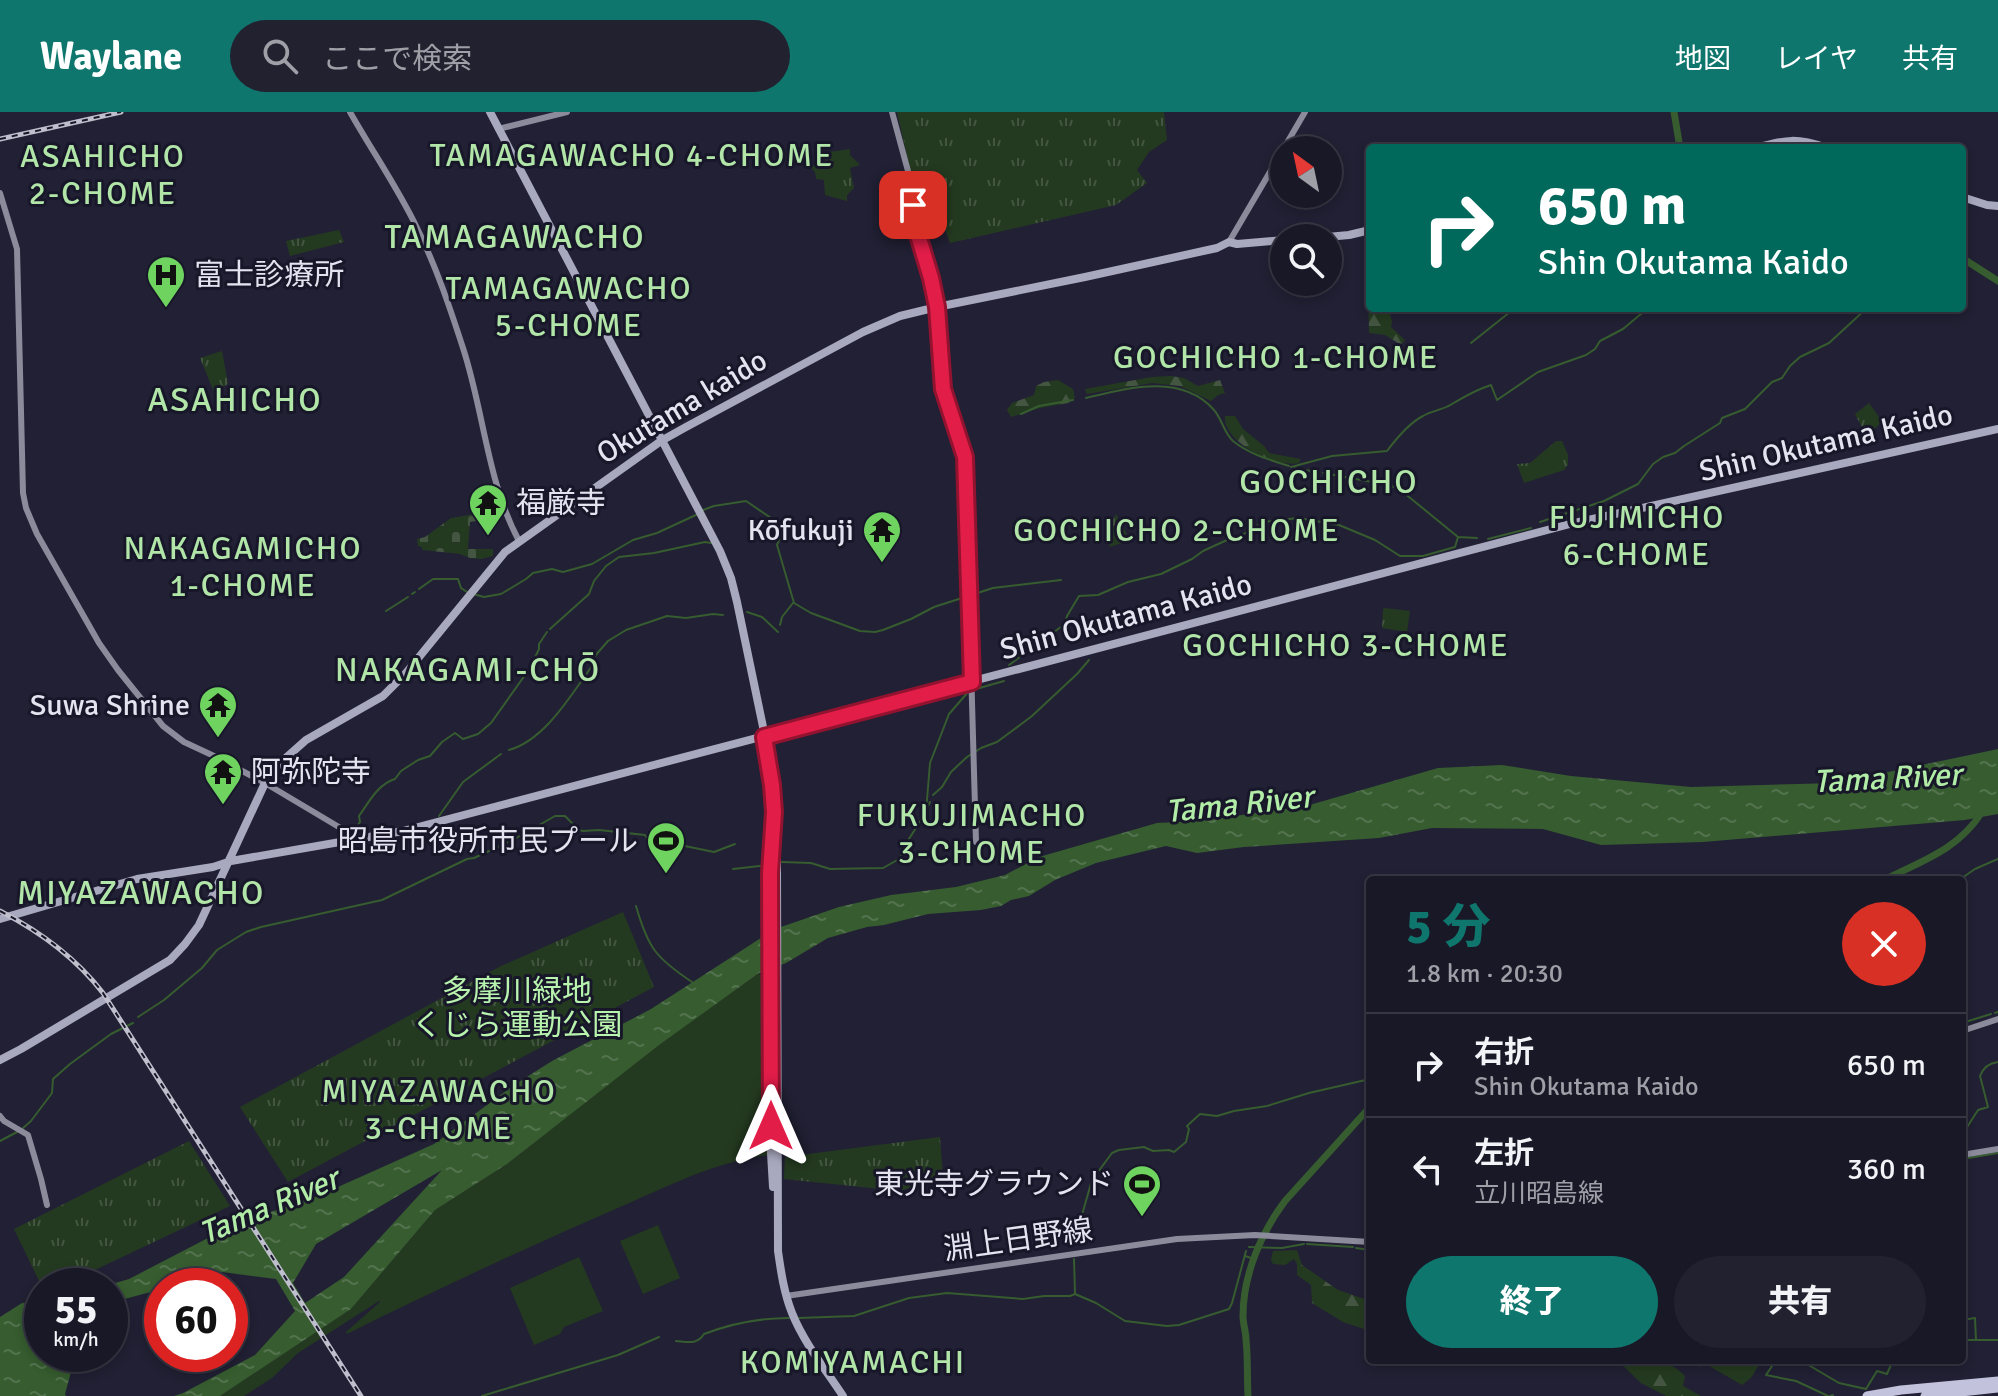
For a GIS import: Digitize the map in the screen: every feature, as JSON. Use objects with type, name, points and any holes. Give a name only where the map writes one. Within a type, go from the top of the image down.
[{"type":"highway","points":[[1867,1396],[1998,1381]]},
{"type":"highway","points":[[1925,1396],[1998,1388]]},
{"type":"main road","points":[[350,112],[412,219],[436,272],[465,352],[491,465],[519,541]]},
{"type":"main road","points":[[490,112],[720,551],[731,578],[764,737],[774,812],[774,1150],[780,1264],[786,1296],[800,1329],[843,1396]]},
{"type":"main road","points":[[498,129],[567,112]]},
{"type":"main road","points":[[892,112],[907,164],[915,225],[937,307],[943,389],[965,457],[976,842]]},
{"type":"main road","points":[[1229,242],[1305,112]]},
{"type":"main road","points":[[1770,144],[1794,139],[1815,144]]},
{"type":"main road","points":[[0,193],[17,249],[23,493],[33,526],[99,643],[157,720],[184,742],[265,783],[359,839]]},
{"type":"main road","points":[[1966,198],[1998,206]]},
{"type":"main road","points":[[1342,236],[1366,231]]},
{"type":"main road","name":"Okutama kaido","points":[[0,1060],[170,960],[199,925],[265,783],[279,764],[306,740],[383,696],[397,683],[505,552],[661,441],[871,328],[900,316],[1217,248],[1229,242],[1270,241]]},
{"type":"main road","name":"Shin Okutama Kaido","points":[[0,916],[136,875],[403,831],[764,737],[972,687],[1570,524],[1998,429]]},
{"type":"main road","points":[[1966,1030],[1998,1019]]},
{"type":"main road","points":[[0,1116],[28,1135],[47,1205]]},
{"type":"main road","points":[[1966,1154],[1998,1149]]},
{"type":"main road","name":"淵上日野線","points":[[786,1296],[1177,1239],[1256,1235],[1366,1242]]},
{"type":"green space","points":[[897,112],[1164,112],[1167,140],[1149,152],[1137,170],[1147,183],[1116,205],[950,243],[938,210],[918,217]]},
{"type":"green space","points":[[850,149],[850,155],[860,165],[850,168],[854,188],[847,195],[847,201],[825,195],[824,180],[816,179],[811,168],[829,152]]},
{"type":"green space","points":[[339,230],[344,242],[290,256],[286,241]]},
{"type":"green space","points":[[1369,312],[1389,312],[1391,327],[1405,340],[1401,345],[1385,335],[1369,333]]},
{"type":"green space","points":[[222,351],[228,384],[214,392],[200,358]]},
{"type":"green space","points":[[1152,377],[1184,378],[1198,386],[1220,380],[1225,393],[1211,401],[1180,386],[1152,383],[1087,394],[1085,389]]},
{"type":"green space","points":[[1058,380],[1073,389],[1075,398],[1068,403],[1011,417],[1007,410],[1012,403],[1034,395],[1036,386],[1044,382]]},
{"type":"green space","points":[[1869,403],[1882,421],[1866,435],[1855,414]]},
{"type":"green space","points":[[1225,416],[1235,416],[1243,429],[1269,453],[1301,459],[1299,463],[1277,462],[1253,452],[1232,435]]},
{"type":"green space","points":[[1556,441],[1562,441],[1568,455],[1568,465],[1564,470],[1524,483],[1517,464],[1530,463]]},
{"type":"green space","points":[[487,512],[488,519],[470,522],[468,549],[493,549],[493,556],[470,558],[422,550],[418,546],[417,539],[425,537],[451,518]]},
{"type":"green space","points":[[1116,514],[1129,538],[1110,547],[1106,533]]},
{"type":"green space","points":[[1385,608],[1410,611],[1407,632],[1382,628]]},
{"type":"green space","name":"多摩川緑地 くじら運動公園","points":[[623,912],[654,987],[288,1182],[240,1107],[501,966]]},
{"type":"green space","points":[[759,973],[771,991],[771,1155],[732,1162],[675,1183],[551,1237],[347,1334],[379,1301],[298,1353],[272,1378],[244,1396],[220,1396],[351,1309],[435,1210],[507,1164],[658,1045]]},
{"type":"green space","points":[[940,1137],[943,1177],[900,1191],[784,1179],[785,1157]]},
{"type":"green space","points":[[189,1141],[230,1206],[99,1268],[33,1268],[14,1229]]},
{"type":"green space","points":[[658,1225],[680,1278],[643,1294],[620,1241]]},
{"type":"green space","points":[[1297,1250],[1302,1265],[1338,1290],[1366,1300],[1366,1330],[1343,1322],[1312,1303],[1311,1285],[1297,1275],[1294,1259],[1285,1265],[1273,1264],[1273,1251]]},
{"type":"green space","points":[[579,1257],[603,1311],[564,1327],[560,1334],[534,1345],[510,1288]]},
{"type":"green space","points":[[1621,1364],[1670,1365],[1685,1376],[1683,1386],[1701,1396],[1666,1396],[1641,1383]]},
{"type":"green space","points":[[1706,1364],[1760,1364],[1751,1378],[1742,1385]]},
{"type":"water","name":"Tama River","points":[[1998,749],[1998,814],[1965,820],[1703,842],[1601,845],[1543,829],[1432,828],[1379,838],[1197,853],[1166,846],[1096,863],[1055,880],[1029,896],[1001,906],[928,914],[828,938],[786,963],[759,973],[659,1045],[507,1164],[435,1210],[351,1309],[220,1396],[174,1396],[223,1372],[248,1372],[248,1359],[295,1311],[276,1279],[248,1275],[248,1268],[150,1268],[233,1225],[320,1195],[434,1144],[552,1061],[651,1009],[775,929],[839,907],[891,895],[956,887],[1005,875],[1039,857],[1157,823],[1199,821],[1306,806],[1438,768],[1502,765],[1571,776],[1691,787],[1836,783]],"holes":[[[442,1170],[344,1277],[305,1303],[293,1283],[316,1244]]]},
{"type":"water","points":[[144,1271],[144,1294],[128,1298],[129,1279]]},
{"type":"water","points":[[24,1303],[24,1372],[71,1372],[66,1396],[0,1396],[0,1317]]},
{"type":"waterway","points":[[1674,112],[1679,144]]},
{"type":"waterway","points":[[1966,261],[1998,281]]},
{"type":"waterway","points":[[1471,343],[1510,312]]},
{"type":"waterway","points":[[1291,467],[1332,456],[1387,451],[1408,427],[1423,416],[1491,385],[1497,400],[1538,372],[1586,355],[1600,341],[1623,329],[1643,312]]},
{"type":"waterway","points":[[1540,522],[1604,501],[1638,484],[1653,464],[1675,453],[1720,423],[1722,418],[1745,409],[1772,382],[1782,378],[1800,357],[1829,343],[1863,312]]},
{"type":"waterway","points":[[1086,398],[1153,386],[1186,391],[1201,398],[1214,410],[1230,438],[1239,446],[1289,466]]},
{"type":"waterway","points":[[1021,414],[1039,406],[1073,400]]},
{"type":"waterway","points":[[1295,468],[1316,472]]},
{"type":"waterway","points":[[1323,473],[1398,488],[1458,537]]},
{"type":"waterway","points":[[703,510],[746,501],[777,522],[780,538],[777,545],[794,603],[811,613],[860,631],[883,630],[934,607],[993,588],[1061,580]]},
{"type":"waterway","points":[[473,594],[484,597],[501,594],[533,573],[552,569],[563,572],[592,564],[633,540],[657,533],[698,514]]},
{"type":"waterway","points":[[1009,665],[1065,624],[1079,596],[1098,595],[1128,582],[1161,574],[1203,551],[1239,537],[1263,522],[1298,518],[1339,525],[1375,540],[1400,556],[1423,556],[1455,547],[1458,537],[1477,538]]},
{"type":"waterway","points":[[1488,539],[1531,528]]},
{"type":"waterway","points":[[550,629],[589,594],[594,581],[606,566],[619,557],[711,543]]},
{"type":"waterway","points":[[419,589],[433,579],[458,579],[461,588],[467,592]]},
{"type":"waterway","points":[[386,611],[408,597]]},
{"type":"waterway","points":[[780,625],[793,603]]},
{"type":"waterway","points":[[747,612],[762,617],[778,632]]},
{"type":"waterway","points":[[509,750],[522,745],[546,727],[608,641],[626,630],[667,616],[723,615]]},
{"type":"waterway","points":[[354,830],[360,822],[359,816],[374,794],[401,771],[430,756],[455,733],[463,739],[478,734],[491,723],[530,668],[547,632]]},
{"type":"waterway","points":[[933,795],[967,757],[997,742],[1032,716],[1089,660]]},
{"type":"waterway","points":[[782,862],[811,863],[830,869],[883,868],[901,858],[902,850],[926,812],[930,763],[949,714],[969,691],[1004,681]]},
{"type":"waterway","points":[[439,816],[463,782],[501,754]]},
{"type":"waterway","points":[[927,808],[930,802]]},
{"type":"waterway","points":[[1892,876],[1950,845],[1982,812]]},
{"type":"waterway","points":[[138,1017],[202,968],[217,950],[246,932],[382,900],[511,841],[555,816],[565,816],[583,831],[645,835],[653,847],[680,845],[714,852],[735,844]]},
{"type":"waterway","points":[[1965,876],[1998,859]]},
{"type":"waterway","points":[[733,869],[768,865]]},
{"type":"waterway","points":[[636,906],[655,951],[692,982]]},
{"type":"waterway","points":[[1966,1022],[1991,1014]]},
{"type":"waterway","points":[[22,1129],[52,1093],[53,1079],[111,1034],[133,1023]]},
{"type":"waterway","points":[[1966,1129],[1978,1110],[1988,1107],[1980,1076],[1987,1066],[1998,1062]]},
{"type":"waterway","points":[[1073,1246],[1092,1180],[1112,1153],[1144,1147],[1153,1151],[1174,1152],[1186,1142],[1187,1126],[1200,1114],[1217,1116],[1267,1106],[1366,1080]]},
{"type":"waterway","points":[[1248,1396],[1243,1316],[1246,1285],[1255,1255],[1285,1201],[1366,1111]]},
{"type":"waterway","points":[[0,1141],[17,1132]]},
{"type":"waterway","points":[[1966,1158],[1998,1153]]},
{"type":"waterway","points":[[1249,1247],[1282,1248],[1304,1244]]},
{"type":"waterway","points":[[1307,1244],[1353,1247]]},
{"type":"waterway","points":[[1356,1248],[1366,1249]]},
{"type":"waterway","points":[[799,1318],[854,1316],[909,1298],[947,1293],[1023,1299],[1075,1294],[1125,1321],[1179,1325],[1229,1309],[1246,1251]]},
{"type":"waterway","points":[[1245,1256],[1254,1259]]},
{"type":"waterway","points":[[1074,1259],[1075,1293]]},
{"type":"waterway","points":[[676,1341],[695,1341],[704,1334],[746,1322],[789,1318]]},
{"type":"waterway","points":[[1966,1319],[1975,1318],[1976,1340]]},
{"type":"waterway","points":[[482,1396],[618,1355],[659,1337]]},
{"type":"waterway","points":[[1966,1340],[1998,1340]]},
{"type":"waterway","points":[[1773,1364],[1766,1375],[1796,1381],[1828,1396]]},
{"type":"waterway","points":[[1807,1364],[1839,1383],[1866,1389],[1877,1371],[1887,1374],[1891,1364]]},
{"type":"railway","points":[[0,139],[121,112]]},
{"type":"railway","points":[[0,911],[56,946],[103,993],[361,1396]]},
{"type":"place","name":"富士診療所","points":[[166,309]]},
{"type":"place","name":"福厳寺","points":[[488,537]]},
{"type":"place","name":"Kōfukuji","points":[[882,564]]},
{"type":"place","name":"Suwa Shrine","points":[[218,739]]},
{"type":"place","name":"阿弥陀寺","points":[[223,806]]},
{"type":"place","name":"昭島市役所市民プール","points":[[666,875]]},
{"type":"place","name":"東光寺グラウンド","points":[[1142,1218]]},
{"type":"district","name":"TAMAGAWACHO 4-CHOME","points":[[632,155]]},
{"type":"district","name":"ASAHICHO 2-CHOME","points":[[103,174]]},
{"type":"district","name":"TAMAGAWACHO","points":[[515,237]]},
{"type":"district","name":"TAMAGAWACHO 5-CHOME","points":[[569,306]]},
{"type":"district","name":"GOCHICHO 1-CHOME","points":[[1276,357]]},
{"type":"district","name":"ASAHICHO","points":[[235,400]]},
{"type":"district","name":"GOCHICHO","points":[[1329,482]]},
{"type":"district","name":"GOCHICHO 2-CHOME","points":[[1177,530]]},
{"type":"district","name":"FUJIMICHO 6-CHOME","points":[[1637,536]]},
{"type":"district","name":"NAKAGAMICHO 1-CHOME","points":[[243,566]]},
{"type":"district","name":"GOCHICHO 3-CHOME","points":[[1346,645]]},
{"type":"district","name":"NAKAGAMI-CHŌ","points":[[468,670]]},
{"type":"district","name":"FUKUJIMACHO 3-CHOME","points":[[972,834]]},
{"type":"district","name":"MIYAZAWACHO","points":[[141,893]]},
{"type":"district","name":"MIYAZAWACHO 3-CHOME","points":[[439,1110]]},
{"type":"district","name":"KOMIYAMACHI","points":[[853,1362]]},
{"type":"route","points":[[771,1126],[770,873],[774,812],[764,737],[972,682],[965,457],[943,389],[937,307],[915,225],[913,205]]}]
